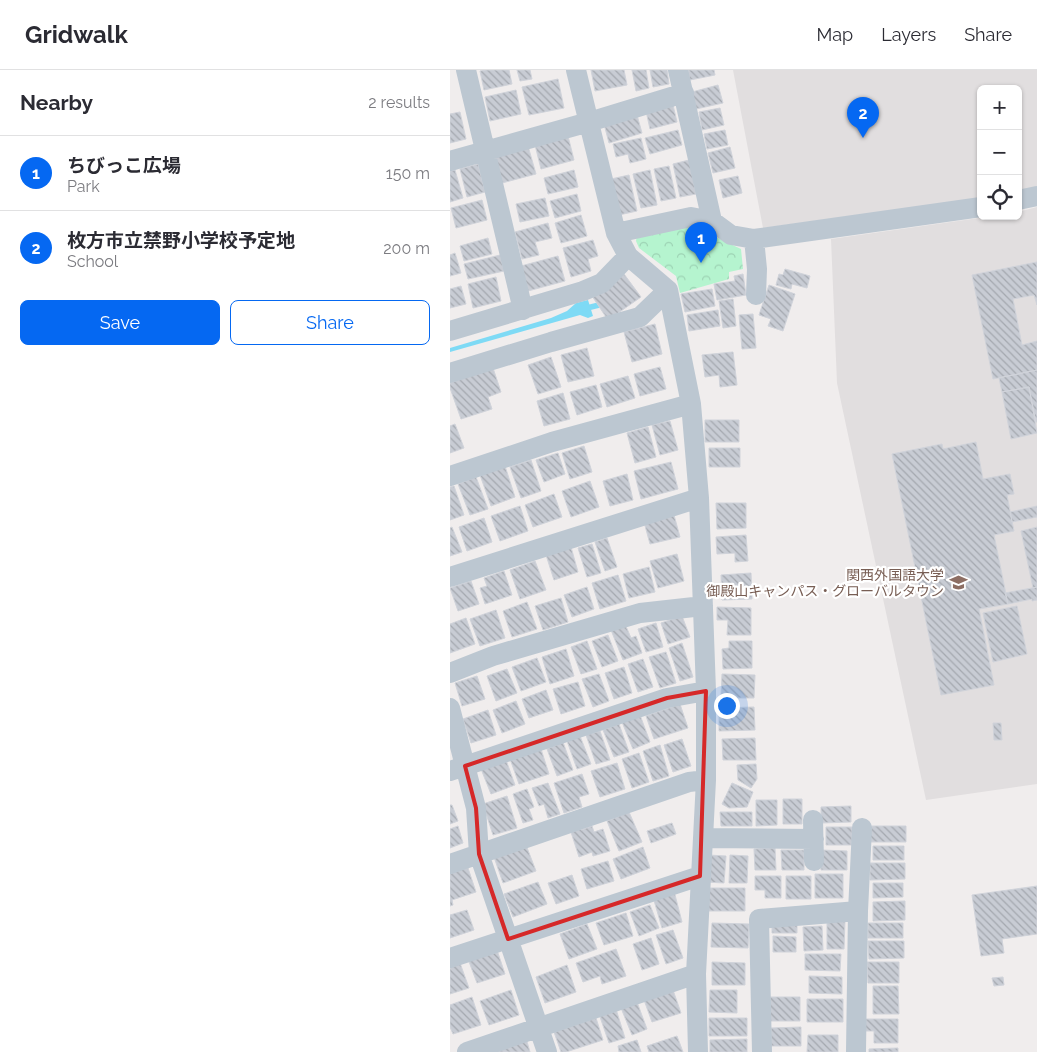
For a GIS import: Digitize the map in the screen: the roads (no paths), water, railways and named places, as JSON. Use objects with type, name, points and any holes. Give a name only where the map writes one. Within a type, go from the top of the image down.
[{"type":"street","points":[[466,70],[523,310]]},
{"type":"street","points":[[576,70],[616,233],[628,256],[668,290],[691,404],[700,498],[706,691],[704,838],[700,876],[696,974],[698,1052]]},
{"type":"street","points":[[678,70],[712,221]]},
{"type":"street","points":[[450,161],[684,93]]},
{"type":"street","points":[[1022,199],[1037,196]]},
{"type":"street","points":[[616,233],[691,217],[712,221],[731,235],[754,239],[977,208]]},
{"type":"street","points":[[754,239],[757,269],[756,295]]},
{"type":"street","points":[[450,331],[523,310],[602,283],[628,256]]},
{"type":"street","points":[[450,373],[640,317],[668,290]]},
{"type":"street","points":[[450,476],[552,442],[691,404]]},
{"type":"street","points":[[450,577],[700,498]]},
{"type":"street","points":[[450,674],[492,656],[640,613],[702,606]]},
{"type":"street","points":[[457,769],[667,698],[706,691]]},
{"type":"street","points":[[450,708],[457,769],[476,808],[479,854],[547,1052]]},
{"type":"street","points":[[450,864],[689,782],[706,780]]},
{"type":"street","points":[[856,1052],[858,911],[862,828]]},
{"type":"street","points":[[704,838],[814,829],[814,861]]},
{"type":"street","points":[[450,958],[700,876]]},
{"type":"street","points":[[762,1052],[759,919],[858,911]]},
{"type":"street","points":[[467,1052],[696,974]]},
{"type":"water","points":[[588,300],[593,316],[588,318],[580,315],[450,352],[450,348],[551,318],[567,311],[576,303]]},
{"type":"waterway","points":[[583,309],[603,304]]},
{"type":"place","name":"枚方市立禁野小学校予定地","points":[[863,138]]},
{"type":"place","name":"ちびっこ広場","points":[[701,263]]},
{"type":"place","name":"関西外国語大学 御殿山キャンパス・グローバルタウン","points":[[958,583]]}]
